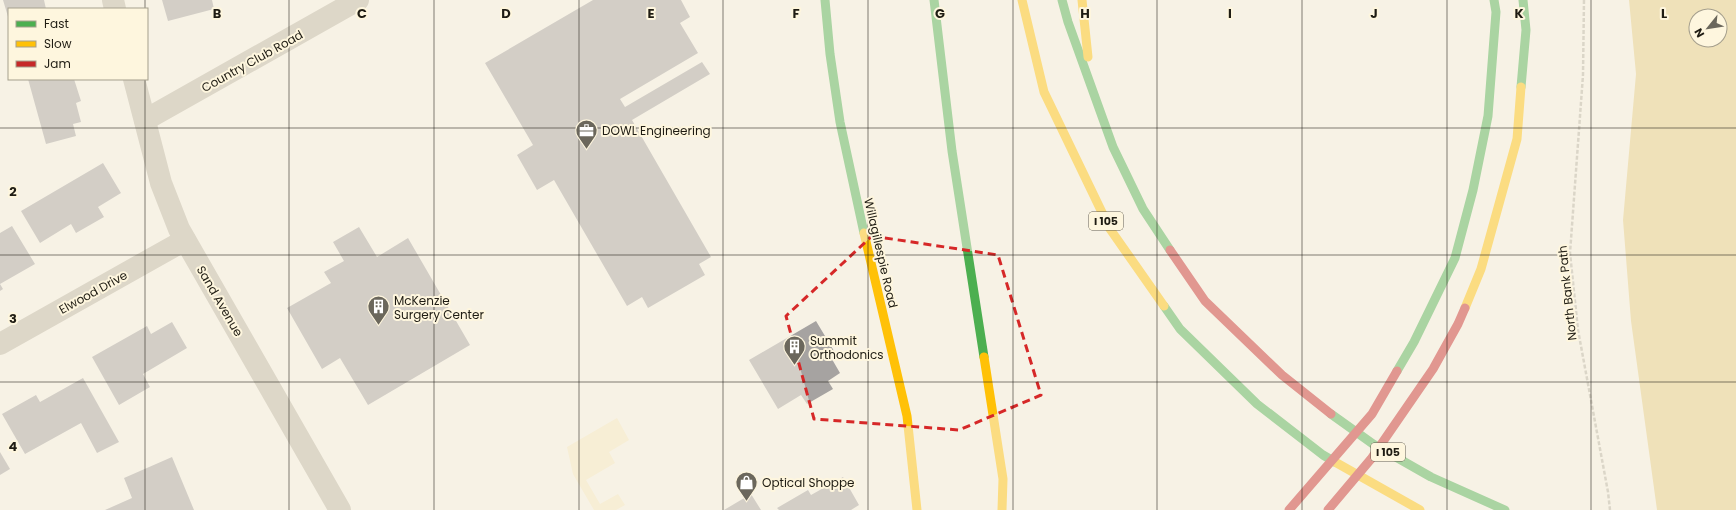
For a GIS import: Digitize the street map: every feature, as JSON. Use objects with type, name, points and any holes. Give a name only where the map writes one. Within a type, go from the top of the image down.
[{"type":"main road","name":"Willagillespie Road","points":[[824,0],[840,122],[907,416],[917,510]]},
{"type":"main road","points":[[934,0],[952,150],[1004,479],[1002,510]]},
{"type":"main road","name":"I 105","points":[[1022,0],[1044,92],[1110,229],[1180,329],[1257,404],[1323,455],[1363,480],[1420,510]]},
{"type":"main road","name":"I 105","points":[[1062,0],[1068,22],[1113,147],[1142,209],[1205,301],[1282,375],[1326,411],[1373,444],[1431,477],[1505,510]]},
{"type":"main road","points":[[1082,0],[1091,88]]},
{"type":"main road","points":[[1289,510],[1372,414],[1414,342],[1455,258],[1473,190],[1488,116],[1496,12],[1494,0]]},
{"type":"main road","points":[[1328,510],[1372,459],[1433,369],[1458,324],[1481,268],[1517,139],[1526,30],[1523,0]]},
{"type":"street","name":"Country Club Road","points":[[145,120],[358,0]]},
{"type":"street","name":"Sand Avenue","points":[[134,80],[161,183],[175,220],[340,510]]},
{"type":"street","name":"Elwood Drive","points":[[0,344],[185,240]]},
{"type":"path","name":"North Bank Path","points":[[1584,0],[1583,75],[1570,253],[1578,330],[1610,510]]},
{"type":"highlighted area","points":[[872,236],[998,255],[1041,395],[959,430],[814,419],[786,316]]},
{"type":"shaded area","points":[[1629,0],[1736,0],[1736,510],[1657,510],[1631,321],[1623,220],[1636,74]]},
{"type":"shaded area","points":[[617,418],[629,440],[609,452],[615,463],[586,480],[600,504],[618,494],[625,505],[616,510],[594,510],[573,474],[567,447]]},
{"type":"building","points":[[3,0],[44,0],[46,8],[8,8],[8,17]]},
{"type":"building","points":[[162,0],[212,0],[214,9],[168,21]]},
{"type":"building","name":"DOWL Engineering","points":[[593,0],[681,0],[690,17],[680,23],[698,53],[620,99],[625,107],[702,62],[710,74],[632,120],[711,257],[699,264],[705,275],[648,308],[642,297],[627,306],[554,180],[537,190],[517,155],[533,145],[485,63]]},
{"type":"building","points":[[28,80],[74,80],[81,101],[76,103],[81,122],[73,124],[76,136],[46,144]]},
{"type":"building","points":[[103,163],[121,193],[98,207],[104,217],[76,233],[71,224],[40,243],[21,211]]},
{"type":"building","points":[[12,226],[35,264],[0,284],[0,233]]},
{"type":"building","name":"McKenzie Surgery Center","points":[[359,227],[377,257],[408,238],[470,345],[368,405],[340,358],[322,369],[287,308],[331,283],[324,272],[344,261],[333,242]]},
{"type":"building","points":[[0,284],[3,289],[0,291]]},
{"type":"building","name":"Summit Orthodonics","points":[[816,321],[834,351],[829,354],[840,373],[828,381],[833,389],[807,404],[801,395],[778,409],[749,360]]},
{"type":"building","points":[[172,322],[187,348],[143,374],[150,387],[119,405],[92,357],[147,326],[151,334]]},
{"type":"building","points":[[83,378],[119,442],[97,453],[81,423],[25,454],[2,414],[36,395],[40,402]]},
{"type":"building","points":[[0,452],[10,469],[0,475]]},
{"type":"building","points":[[172,457],[194,510],[105,510],[132,498],[124,478]]},
{"type":"building","points":[[843,477],[859,505],[851,510],[779,510],[777,508],[808,490],[811,495]]},
{"type":"building","name":"Optical Shoppe","points":[[751,494],[761,510],[724,510]]},
{"type":"traffic: fast","points":[[825,0],[830,54],[840,122],[864,233]]},
{"type":"traffic: fast","points":[[934,0],[952,151],[984,357]]},
{"type":"traffic: fast","points":[[1062,0],[1068,22],[1113,147],[1143,209],[1170,250]]},
{"type":"traffic: fast","points":[[1397,371],[1414,342],[1455,258],[1473,190],[1488,116],[1496,12],[1494,0]]},
{"type":"traffic: fast","points":[[1521,87],[1526,30],[1523,0]]},
{"type":"traffic: fast","points":[[1164,306],[1180,329],[1257,404],[1323,455],[1335,462]]},
{"type":"traffic: fast","points":[[1331,414],[1373,444],[1431,477],[1505,510]]},
{"type":"traffic: slow","points":[[1022,0],[1044,92],[1110,229],[1164,306]]},
{"type":"traffic: slow","points":[[1082,0],[1088,57]]},
{"type":"traffic: slow","points":[[1465,308],[1481,269],[1517,139],[1521,87]]},
{"type":"traffic: slow","points":[[864,233],[907,416],[917,510]]},
{"type":"traffic: slow","points":[[984,357],[1003,479],[1002,510]]},
{"type":"traffic: slow","points":[[1335,462],[1420,510]]},
{"type":"traffic: jam","points":[[1170,250],[1205,301],[1282,375],[1331,414]]},
{"type":"traffic: jam","points":[[1328,510],[1371,459],[1433,369],[1458,324],[1465,308]]},
{"type":"traffic: jam","points":[[1289,510],[1372,414],[1397,371]]},
{"type":"place","name":"DOWL Engineering","points":[[587,150]]},
{"type":"place","name":"McKenzie Surgery Center","points":[[378,326]]},
{"type":"place","name":"Summit Orthodonics","points":[[794,366]]},
{"type":"place","name":"Optical Shoppe","points":[[747,502]]}]
